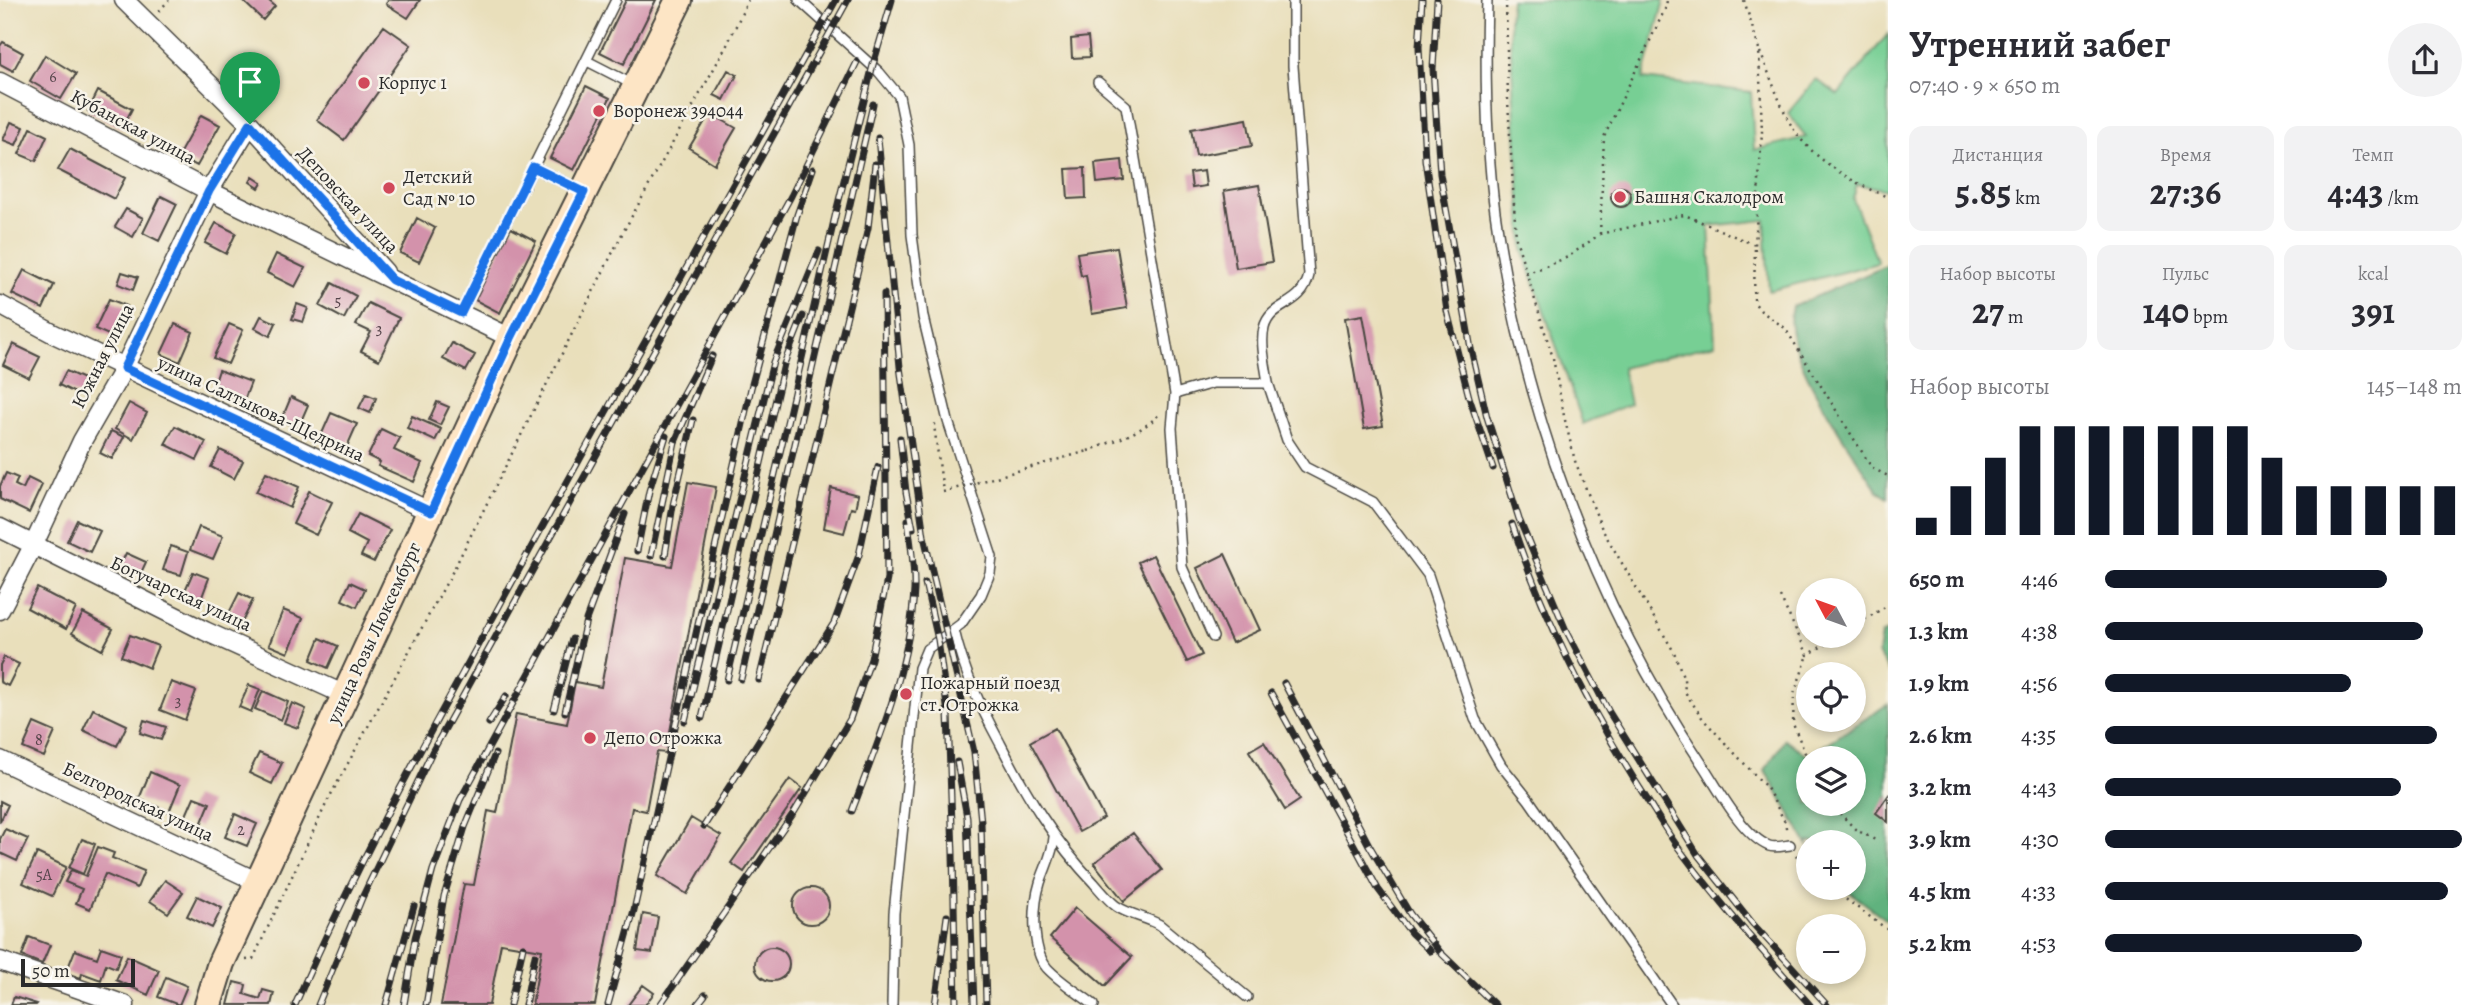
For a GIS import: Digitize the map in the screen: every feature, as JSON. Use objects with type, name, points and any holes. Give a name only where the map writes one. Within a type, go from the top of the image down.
[{"type":"street","name":"Деповская улица","points":[[124,0],[250,124],[392,280]]},
{"type":"street","name":"улица Розы Люксембург","points":[[208,1005],[221,963],[511,338],[679,0]]},
{"type":"street","name":"Кубанская улица","points":[[0,82],[209,191],[511,338]]},
{"type":"street","name":"Южная улица","points":[[0,610],[82,441],[124,368],[209,191],[250,124]]},
{"type":"street","name":"улица Салтыкова-Щедрина","points":[[0,305],[124,368],[431,512]]},
{"type":"street","name":"Богучарская улица","points":[[0,528],[205,631],[345,695]]},
{"type":"street","name":"Белгородская улица","points":[[0,760],[258,882]]},
{"type":"street","points":[[0,961],[125,1005]]},
{"type":"lane","points":[[461,313],[616,0]]},
{"type":"lane","points":[[799,0],[879,72],[899,96],[909,145],[912,235],[923,317],[948,421],[992,557],[990,573],[981,595],[961,624],[927,649],[919,668],[894,913],[892,1005]]},
{"type":"lane","points":[[1293,0],[1293,66],[1309,275],[1306,287],[1299,296],[1276,310],[1265,325],[1263,335],[1268,383],[1287,440],[1305,467],[1373,502],[1428,575],[1475,719],[1501,765],[1529,800],[1672,1005]]},
{"type":"lane","points":[[1487,0],[1485,57],[1495,211],[1518,333],[1573,517],[1636,654],[1684,737],[1752,835],[1770,847],[1790,845]]},
{"type":"lane","points":[[587,61],[636,86]]},
{"type":"lane","points":[[1098,82],[1126,106],[1175,394],[1172,428],[1182,567],[1213,637]]},
{"type":"lane","points":[[533,167],[584,192]]},
{"type":"lane","points":[[1175,394],[1213,383],[1268,383]]},
{"type":"lane","points":[[954,630],[961,662],[984,713],[1023,788],[1070,858],[1115,906],[1160,925],[1247,998]]},
{"type":"lane","points":[[1054,837],[1052,854],[1039,886],[1036,907],[1038,944],[1045,966],[1094,1005]]},
{"type":"path","points":[[221,963],[253,959],[328,800],[455,567],[622,234],[727,45],[748,0]]},
{"type":"path","points":[[1506,0],[1508,102],[1516,239],[1553,358],[1576,461],[1602,529],[1674,652],[1684,679],[1685,692],[1703,719],[1767,789],[1796,854]]},
{"type":"path","points":[[1600,234],[1604,138],[1667,0]]},
{"type":"path","points":[[1744,0],[1759,49],[1791,125],[1821,159],[1864,188],[1888,197]]},
{"type":"path","points":[[1759,49],[1762,132],[1754,302],[1761,312],[1785,328],[1872,468],[1888,476]]},
{"type":"path","points":[[1525,274],[1569,257],[1600,234],[1685,215],[1755,245]]},
{"type":"path","points":[[934,425],[943,492],[1088,451],[1129,434],[1154,420],[1175,394]]},
{"type":"path","points":[[1780,597],[1808,655]]},
{"type":"path","points":[[1866,619],[1888,605]]},
{"type":"path","points":[[1802,746],[1793,724],[1794,694],[1808,655],[1819,648]]},
{"type":"path","points":[[1842,816],[1855,829],[1877,841]]},
{"type":"path","points":[[1847,900],[1888,930]]},
{"type":"green space","points":[[1511,0],[1664,0],[1643,79],[1751,92],[1754,150],[1806,137],[1788,113],[1816,79],[1838,95],[1888,34],[1888,190],[1857,184],[1853,199],[1878,263],[1769,291],[1765,220],[1709,226],[1715,344],[1622,368],[1630,404],[1583,424],[1523,250],[1509,19]]},
{"type":"green space","points":[[1888,265],[1888,498],[1878,491],[1820,401],[1796,349],[1791,326],[1792,307]]},
{"type":"green space","points":[[1888,631],[1888,670],[1878,654],[1881,635]]},
{"type":"green space","points":[[1888,704],[1888,921],[1860,900],[1866,900],[1866,830],[1799,830],[1765,770],[1785,739],[1796,747],[1796,816],[1866,816],[1866,746],[1823,746],[1845,732],[1866,732],[1866,718]]},
{"type":"building","points":[[242,0],[268,0],[275,6],[263,20]]},
{"type":"building","points":[[388,0],[420,0],[408,18],[386,4]]},
{"type":"building","points":[[626,0],[656,0],[624,64],[600,52]]},
{"type":"building","name":"Корпус 1","points":[[384,26],[411,45],[344,140],[317,120]]},
{"type":"building","points":[[1088,37],[1090,57],[1072,58],[1071,39]]},
{"type":"building","points":[[3,42],[23,53],[13,71],[0,64],[0,46]]},
{"type":"building","points":[[45,55],[76,74],[61,99],[30,81]]},
{"type":"building","points":[[728,70],[737,75],[724,100],[714,95]]},
{"type":"building","points":[[586,86],[610,98],[574,170],[550,158]]},
{"type":"building","points":[[98,91],[132,109],[122,128],[88,111]]},
{"type":"building","points":[[710,113],[736,128],[715,164],[689,148]]},
{"type":"building","points":[[201,115],[220,125],[197,166],[178,156]]},
{"type":"building","points":[[1247,119],[1252,146],[1196,156],[1191,129]]},
{"type":"building","points":[[11,122],[24,127],[16,145],[3,140]]},
{"type":"building","points":[[31,128],[47,136],[36,161],[19,154]]},
{"type":"building","points":[[70,149],[125,178],[114,199],[58,170]]},
{"type":"building","points":[[1122,160],[1124,180],[1097,183],[1095,163]]},
{"type":"building","points":[[1085,168],[1086,198],[1068,199],[1066,169]]},
{"type":"building","points":[[1204,171],[1206,186],[1192,188],[1190,173]]},
{"type":"building","points":[[253,177],[262,183],[259,188],[250,182]]},
{"type":"building","points":[[1259,185],[1272,262],[1236,268],[1224,191]]},
{"type":"building","points":[[1621,187],[1628,190],[1631,197],[1628,204],[1621,207],[1614,204],[1611,197],[1614,190]]},
{"type":"building","points":[[161,196],[177,204],[159,241],[143,233]]},
{"type":"building","points":[[126,209],[143,218],[133,237],[115,227]]},
{"type":"building","points":[[417,218],[435,228],[419,262],[400,253]]},
{"type":"building","points":[[216,223],[236,233],[226,254],[205,243]]},
{"type":"building","points":[[511,228],[536,241],[500,313],[475,300]]},
{"type":"building","points":[[1117,247],[1127,308],[1092,314],[1086,275],[1081,276],[1077,253]]},
{"type":"building","points":[[276,254],[305,268],[295,287],[267,273]]},
{"type":"building","points":[[24,270],[54,285],[43,309],[12,294]]},
{"type":"building","points":[[122,272],[138,277],[133,290],[118,284]]},
{"type":"building","points":[[332,283],[356,296],[344,319],[320,306]]},
{"type":"building","points":[[109,299],[127,306],[113,337],[95,329]]},
{"type":"building","points":[[368,303],[399,318],[379,360],[361,351],[371,332],[356,325]]},
{"type":"building","points":[[297,304],[308,308],[303,322],[292,319]]},
{"type":"building","points":[[1363,315],[1383,426],[1364,429],[1345,318]]},
{"type":"building","points":[[261,316],[276,323],[270,336],[255,328]]},
{"type":"building","points":[[175,324],[193,332],[180,362],[161,354]]},
{"type":"building","points":[[229,324],[243,330],[228,364],[213,358]]},
{"type":"building","points":[[452,343],[475,355],[466,371],[443,359]]},
{"type":"building","points":[[13,344],[40,357],[29,378],[3,365]]},
{"type":"building","points":[[219,370],[251,382],[243,403],[212,391]]},
{"type":"building","points":[[66,371],[88,381],[81,396],[59,385]]},
{"type":"building","points":[[366,394],[376,398],[370,413],[359,408]]},
{"type":"building","points":[[291,397],[308,405],[298,428],[281,421]]},
{"type":"building","points":[[437,402],[449,407],[440,425],[429,420]]},
{"type":"building","points":[[129,403],[147,413],[133,439],[115,429]]},
{"type":"building","points":[[331,413],[357,424],[346,449],[320,438]]},
{"type":"building","points":[[412,416],[441,429],[435,441],[407,428]]},
{"type":"building","points":[[175,426],[206,442],[197,460],[165,444]]},
{"type":"building","points":[[381,429],[400,438],[394,450],[422,463],[414,482],[378,466],[380,462],[368,456]]},
{"type":"building","points":[[111,431],[124,437],[112,459],[100,453]]},
{"type":"building","points":[[220,450],[243,461],[234,479],[211,467]]},
{"type":"building","points":[[266,472],[299,487],[290,508],[256,492]]},
{"type":"building","points":[[6,473],[18,478],[15,485],[23,489],[28,478],[42,485],[29,513],[0,499],[0,486]]},
{"type":"building","name":"Депо Отрожка","points":[[688,482],[716,487],[666,753],[657,752],[646,811],[632,808],[595,1005],[532,1005],[542,950],[501,943],[489,1005],[441,1005],[464,884],[474,885],[488,811],[497,813],[516,714],[567,724],[575,682],[601,687],[625,558],[672,566]]},
{"type":"building","points":[[831,488],[858,495],[844,533],[824,528]]},
{"type":"building","points":[[309,491],[332,502],[316,535],[293,524]]},
{"type":"building","points":[[358,514],[390,530],[374,562],[361,556],[367,543],[348,533]]},
{"type":"building","points":[[77,520],[100,531],[90,552],[67,541]]},
{"type":"building","points":[[199,527],[223,536],[213,559],[190,550]]},
{"type":"building","points":[[171,546],[188,552],[181,575],[163,570]]},
{"type":"building","points":[[126,553],[146,562],[140,575],[120,566]]},
{"type":"building","points":[[1225,554],[1260,630],[1232,643],[1197,568]]},
{"type":"building","points":[[1153,555],[1202,655],[1187,662],[1138,562]]},
{"type":"building","points":[[193,572],[209,578],[200,602],[183,595]]},
{"type":"building","points":[[350,582],[365,589],[357,607],[342,600]]},
{"type":"building","points":[[37,588],[76,608],[66,629],[27,608]]},
{"type":"building","points":[[239,593],[253,600],[241,624],[227,617]]},
{"type":"building","points":[[283,610],[303,618],[288,653],[269,645]]},
{"type":"building","points":[[83,613],[113,629],[102,650],[72,633]]},
{"type":"building","points":[[130,635],[158,646],[149,668],[121,656]]},
{"type":"building","points":[[320,638],[338,646],[328,668],[311,660]]},
{"type":"building","points":[[4,657],[19,664],[8,686],[0,682],[0,665]]},
{"type":"building","points":[[171,682],[196,691],[185,720],[160,710]]},
{"type":"building","points":[[249,685],[260,689],[251,712],[239,707]]},
{"type":"building","points":[[263,691],[288,702],[281,720],[255,709]]},
{"type":"building","points":[[292,703],[306,709],[298,728],[284,723]]},
{"type":"building","points":[[93,709],[127,725],[117,746],[83,730]]},
{"type":"building","points":[[144,720],[166,727],[161,740],[140,733]]},
{"type":"building","points":[[34,723],[55,732],[44,757],[23,748]]},
{"type":"building","points":[[1055,728],[1104,818],[1079,832],[1030,742]]},
{"type":"building","points":[[1264,742],[1300,800],[1285,810],[1249,751]]},
{"type":"building","points":[[259,753],[282,763],[272,784],[249,773]]},
{"type":"building","points":[[150,772],[180,785],[169,812],[139,799]]},
{"type":"building","points":[[790,779],[802,788],[744,872],[731,863]]},
{"type":"building","points":[[1888,796],[1888,822],[1876,813]]},
{"type":"building","points":[[194,797],[210,803],[200,827],[184,820]]},
{"type":"building","points":[[0,801],[8,805],[0,822]]},
{"type":"building","points":[[235,814],[257,824],[247,846],[225,837]]},
{"type":"building","points":[[691,818],[721,836],[687,894],[657,876]]},
{"type":"building","points":[[5,829],[28,839],[17,861],[0,853],[0,839]]},
{"type":"building","points":[[1133,833],[1162,870],[1124,901],[1094,863]]},
{"type":"building","points":[[82,839],[95,844],[83,874],[69,868]]},
{"type":"building","points":[[98,847],[114,853],[112,858],[144,871],[137,888],[105,874],[90,909],[76,903],[82,889],[65,882],[71,870],[86,876]]},
{"type":"building","points":[[37,853],[66,867],[52,896],[23,883]]},
{"type":"building","points":[[165,880],[183,892],[168,913],[150,901]]},
{"type":"building","points":[[811,888],[823,894],[829,906],[823,918],[811,924],[799,918],[793,906],[799,894]]},
{"type":"building","points":[[197,896],[222,908],[212,928],[187,916]]},
{"type":"building","points":[[1075,908],[1132,957],[1105,986],[1050,938]]},
{"type":"building","points":[[643,914],[658,917],[652,953],[637,951]]},
{"type":"building","points":[[29,937],[50,945],[42,964],[22,956]]},
{"type":"building","points":[[101,947],[121,954],[116,968],[106,964],[101,980],[82,973],[81,978],[66,973],[75,950],[97,958]]},
{"type":"building","points":[[772,947],[784,952],[789,964],[784,976],[772,981],[760,976],[755,964],[760,952]]},
{"type":"building","points":[[127,956],[159,970],[148,995],[116,980]]},
{"type":"building","points":[[166,977],[187,986],[179,1005],[158,997]]},
{"type":"building","points":[[234,982],[246,985],[244,994],[260,999],[263,990],[274,993],[271,1005],[228,1005]]},
{"type":"building","points":[[643,985],[654,993],[645,1005],[628,1005]]},
{"type":"building","points":[[14,997],[37,1004],[11,1005]]},
{"type":"railway","points":[[295,1005],[341,904],[417,757],[836,0]]},
{"type":"railway","points":[[318,1005],[362,898],[432,752],[848,0]]},
{"type":"railway","points":[[727,680],[836,212],[892,0]]},
{"type":"railway","points":[[1422,0],[1419,47],[1425,160],[1447,311],[1469,397],[1493,468]]},
{"type":"railway","points":[[1437,0],[1433,69],[1440,174],[1471,349],[1487,417],[1519,519],[1565,628],[1609,712],[1698,855],[1753,924],[1827,1005]]},
{"type":"railway","points":[[404,1005],[415,938],[433,870],[460,800],[791,196],[857,62]]},
{"type":"railway","points":[[741,679],[873,104]]},
{"type":"railway","points":[[878,138],[900,367],[924,536],[974,752],[981,822],[986,1005]]},
{"type":"railway","points":[[759,680],[868,228],[875,164]]},
{"type":"railway","points":[[608,1005],[634,910],[751,388],[797,215],[813,169]]},
{"type":"railway","points":[[685,721],[773,362],[819,251]]},
{"type":"railway","points":[[660,1005],[795,811],[850,719],[871,659],[887,579],[884,294]]},
{"type":"railway","points":[[702,718],[784,364],[803,316]]},
{"type":"railway","points":[[651,556],[675,442],[712,356]]},
{"type":"railway","points":[[665,556],[673,505],[693,420]]},
{"type":"railway","points":[[637,551],[649,491],[666,436]]},
{"type":"railway","points":[[900,438],[913,528]]},
{"type":"railway","points":[[704,826],[834,623],[859,555],[878,467]]},
{"type":"railway","points":[[565,712],[586,620],[625,514]]},
{"type":"railway","points":[[852,811],[892,703],[906,647],[914,590],[908,520]]},
{"type":"railway","points":[[1512,524],[1539,596],[1571,667],[1627,768],[1671,838],[1695,870],[1810,1005]]},
{"type":"railway","points":[[925,583],[938,640],[948,714],[956,1005]]},
{"type":"railway","points":[[554,710],[572,639]]},
{"type":"railway","points":[[1284,683],[1369,845],[1410,914],[1440,952],[1495,1005]]},
{"type":"railway","points":[[1271,693],[1378,889],[1411,933],[1430,951]]},
{"type":"railway","points":[[489,723],[506,696]]},
{"type":"railway","points":[[426,1005],[444,896],[465,827],[495,754]]},
{"type":"railway","points":[[957,762],[967,817],[974,1005]]},
{"type":"railway","points":[[386,1005],[414,906]]},
{"type":"railway","points":[[935,1005],[947,916]]},
{"type":"railway","points":[[510,1005],[523,947]]},
{"type":"railway","points":[[525,1005],[535,955]]},
{"type":"railway","points":[[697,1005],[705,995]]},
{"type":"place","name":"Корпус 1","points":[[364,83]]},
{"type":"place","name":"Воронеж 394044","points":[[599,111]]},
{"type":"place","name":"Детский Сад № 10","points":[[389,188]]},
{"type":"place","name":"Башня Скалодром","points":[[1620,197]]},
{"type":"place","name":"Пожарный поезд ст. Отрожка","points":[[906,694]]},
{"type":"place","name":"Депо Отрожка","points":[[590,738]]},
{"type":"route","points":[[250,124],[392,280],[461,313],[533,167],[584,192],[511,338],[431,512],[124,368],[209,191],[250,124]]}]
